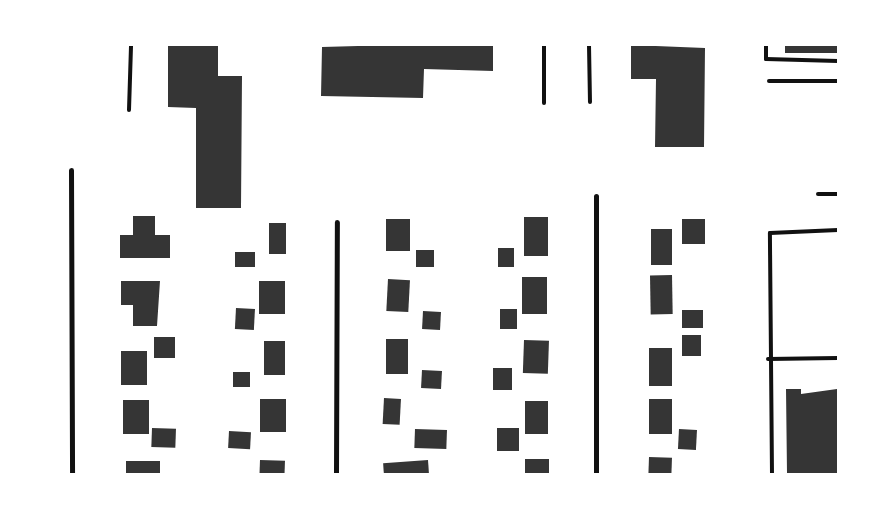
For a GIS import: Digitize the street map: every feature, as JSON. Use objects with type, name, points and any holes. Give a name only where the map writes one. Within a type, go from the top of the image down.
[{"type":"street","points":[[71,170],[72,474]]},
{"type":"street","points":[[596,196],[596,474]]},
{"type":"street","points":[[336,474],[337,222]]},
{"type":"lane","points":[[129,110],[130,45]]},
{"type":"lane","points":[[544,45],[544,103]]},
{"type":"lane","points":[[589,45],[590,102]]},
{"type":"lane","points":[[766,45],[766,60],[838,61]]},
{"type":"lane","points":[[769,80],[838,81]]},
{"type":"lane","points":[[818,194],[838,194]]},
{"type":"lane","points":[[772,474],[768,359],[770,233],[838,230]]},
{"type":"lane","points":[[768,359],[838,358]]},
{"type":"building","points":[[168,45],[218,45],[218,76],[242,76],[241,208],[196,208],[196,108],[168,107]]},
{"type":"building","points":[[493,45],[493,71],[424,69],[423,98],[321,96],[322,47]]},
{"type":"building","points":[[631,45],[705,48],[704,147],[655,147],[656,79],[631,79]]},
{"type":"building","points":[[785,45],[838,45],[838,53],[785,53]]},
{"type":"building","points":[[133,216],[155,216],[155,235],[170,235],[170,258],[120,258],[120,235],[133,235]]},
{"type":"building","points":[[524,217],[548,217],[548,256],[524,256]]},
{"type":"building","points":[[386,219],[410,219],[410,251],[386,251]]},
{"type":"building","points":[[682,219],[705,219],[705,244],[682,244]]},
{"type":"building","points":[[269,223],[286,223],[286,254],[269,254]]},
{"type":"building","points":[[651,229],[672,229],[672,265],[651,265]]},
{"type":"building","points":[[498,248],[514,248],[514,267],[498,267]]},
{"type":"building","points":[[416,250],[434,250],[434,267],[416,267]]},
{"type":"building","points":[[235,252],[255,252],[255,267],[235,267]]},
{"type":"building","points":[[650,275],[672,275],[673,314],[651,314]]},
{"type":"building","points":[[522,277],[547,277],[547,314],[522,314]]},
{"type":"building","points":[[388,279],[410,280],[408,312],[386,311]]},
{"type":"building","points":[[121,281],[160,281],[157,326],[133,326],[133,305],[121,305]]},
{"type":"building","points":[[259,281],[285,281],[285,314],[259,314]]},
{"type":"building","points":[[236,308],[255,309],[254,330],[235,329]]},
{"type":"building","points":[[500,309],[517,309],[517,329],[500,329]]},
{"type":"building","points":[[682,310],[703,310],[703,328],[682,328]]},
{"type":"building","points":[[423,311],[441,312],[440,330],[422,329]]},
{"type":"building","points":[[682,335],[701,335],[701,356],[682,356]]},
{"type":"building","points":[[154,337],[175,337],[175,358],[154,358]]},
{"type":"building","points":[[386,339],[408,339],[408,374],[386,374]]},
{"type":"building","points":[[524,340],[549,341],[548,374],[523,373]]},
{"type":"building","points":[[264,341],[285,341],[285,375],[264,375]]},
{"type":"building","points":[[649,348],[672,348],[672,386],[649,386]]},
{"type":"building","points":[[121,351],[147,351],[147,385],[121,385]]},
{"type":"building","points":[[493,368],[512,368],[512,390],[493,390]]},
{"type":"building","points":[[422,370],[442,371],[441,389],[421,388]]},
{"type":"building","points":[[233,372],[250,372],[250,387],[233,387]]},
{"type":"building","points":[[786,389],[801,389],[801,394],[837,389],[838,474],[787,474]]},
{"type":"building","points":[[384,398],[401,399],[400,425],[383,424]]},
{"type":"building","points":[[260,399],[286,399],[286,432],[260,432]]},
{"type":"building","points":[[649,399],[672,399],[672,434],[649,434]]},
{"type":"building","points":[[123,400],[149,400],[149,434],[123,434]]},
{"type":"building","points":[[525,401],[548,401],[548,434],[525,434]]},
{"type":"building","points":[[152,428],[176,429],[175,448],[151,447]]},
{"type":"building","points":[[497,428],[519,428],[519,451],[497,451]]},
{"type":"building","points":[[415,429],[447,430],[446,449],[414,448]]},
{"type":"building","points":[[679,429],[697,430],[696,450],[678,449]]},
{"type":"building","points":[[229,431],[251,432],[250,449],[228,448]]},
{"type":"building","points":[[649,457],[672,458],[671,474],[648,474]]},
{"type":"building","points":[[525,459],[549,459],[549,474],[525,474]]},
{"type":"building","points":[[260,460],[285,461],[285,474],[260,474]]},
{"type":"building","points":[[428,460],[429,474],[384,474],[383,463]]},
{"type":"building","points":[[126,461],[160,461],[160,474],[126,474]]}]
